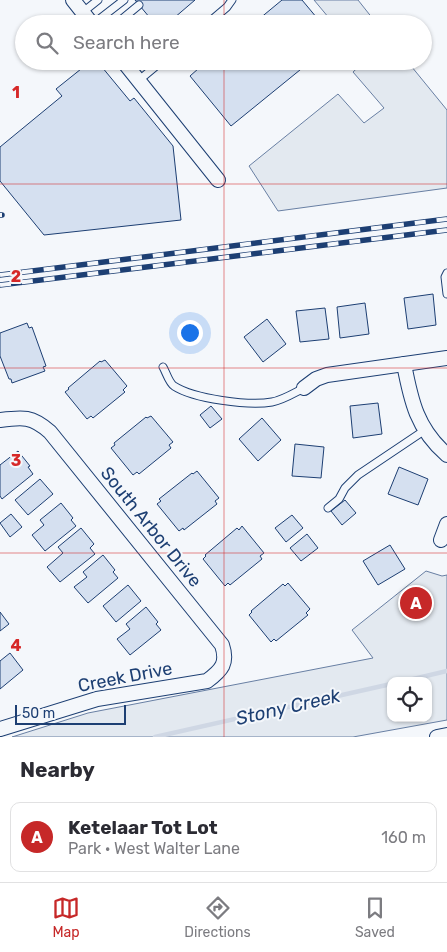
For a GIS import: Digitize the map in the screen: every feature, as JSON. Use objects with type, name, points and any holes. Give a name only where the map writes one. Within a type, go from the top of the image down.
[{"type":"street","points":[[73,0],[86,15]]},
{"type":"street","points":[[129,70],[218,180]]},
{"type":"street","points":[[304,388],[316,379],[327,375],[447,358]]},
{"type":"street","points":[[404,364],[415,413],[425,430],[447,455]]},
{"type":"street","name":"South Arbor Drive","points":[[0,420],[26,418],[34,420],[50,432],[222,645],[226,655],[223,665]]},
{"type":"street","points":[[441,540],[447,524]]},
{"type":"street","name":"Creek Drive","points":[[0,729],[97,699],[207,680],[217,674],[223,665]]},
{"type":"street","points":[[437,737],[447,735]]},
{"type":"lane","points":[[83,12],[98,0]]},
{"type":"lane","points":[[105,15],[124,0]]},
{"type":"lane","points":[[218,15],[232,0]]},
{"type":"lane","points":[[127,15],[139,5]]},
{"type":"lane","points":[[138,81],[151,70]]},
{"type":"lane","points":[[447,273],[445,277],[447,294]]},
{"type":"lane","points":[[163,367],[173,386],[192,394],[223,400],[254,404],[274,401],[304,388]]},
{"type":"lane","points":[[328,508],[339,499],[345,488],[358,475],[425,430]]},
{"type":"shaded area","points":[[314,0],[358,0],[370,15],[326,15]]},
{"type":"shaded area","points":[[355,70],[414,70],[447,110],[447,188],[278,211],[249,166],[338,94],[364,123],[384,108],[353,72]]},
{"type":"shaded area","points":[[426,571],[442,576],[447,575],[447,720],[353,737],[12,737],[88,713],[373,658],[352,630]]},
{"type":"building","points":[[135,0],[195,0],[178,15],[148,15]]},
{"type":"building","points":[[282,0],[302,0],[314,15],[264,15]]},
{"type":"building","points":[[80,70],[104,70],[130,101],[134,98],[173,146],[181,220],[44,235],[0,181],[0,147],[62,96],[56,89]]},
{"type":"building","points":[[197,70],[300,70],[231,126],[190,76]]},
{"type":"building","points":[[433,294],[436,325],[408,329],[404,298]]},
{"type":"building","points":[[365,303],[369,334],[340,338],[337,307]]},
{"type":"building","points":[[325,308],[329,339],[300,342],[296,311]]},
{"type":"building","points":[[267,319],[286,344],[263,362],[244,337]]},
{"type":"building","points":[[27,323],[29,328],[32,327],[46,366],[43,367],[45,371],[12,383],[0,356],[0,333]]},
{"type":"building","points":[[105,360],[127,386],[123,390],[125,392],[93,418],[91,416],[87,419],[65,392],[100,361]]},
{"type":"building","points":[[378,403],[382,434],[353,438],[350,406]]},
{"type":"building","points":[[211,406],[222,419],[210,428],[200,415]]},
{"type":"building","points":[[151,416],[173,442],[169,445],[171,448],[139,474],[137,472],[133,475],[111,448],[115,445],[114,443],[146,417]]},
{"type":"building","points":[[262,418],[281,440],[258,461],[239,439]]},
{"type":"building","points":[[295,444],[324,447],[321,478],[292,476]]},
{"type":"building","points":[[18,451],[30,466],[28,467],[33,474],[2,499],[0,496],[0,465]]},
{"type":"building","points":[[399,467],[428,479],[418,505],[388,494]]},
{"type":"building","points":[[197,471],[219,498],[215,501],[217,504],[184,530],[183,528],[179,531],[157,504],[161,501],[159,499]]},
{"type":"building","points":[[40,479],[53,494],[28,515],[15,500]]},
{"type":"building","points":[[345,500],[356,513],[342,525],[331,511]]},
{"type":"building","points":[[61,503],[73,518],[71,520],[76,526],[45,551],[32,535],[44,525],[40,520]]},
{"type":"building","points":[[11,514],[22,527],[10,537],[0,523]]},
{"type":"building","points":[[292,515],[303,528],[286,542],[275,528]]},
{"type":"building","points":[[242,526],[264,553],[260,556],[262,559],[230,585],[228,583],[225,586],[203,559],[205,555],[237,528],[239,530]]},
{"type":"building","points":[[81,528],[94,544],[90,548],[95,554],[60,582],[47,567],[63,553],[58,547]]},
{"type":"building","points":[[307,534],[318,548],[301,561],[290,548]]},
{"type":"building","points":[[390,545],[405,569],[378,585],[363,561]]},
{"type":"building","points":[[103,555],[115,570],[113,572],[118,578],[88,603],[74,587],[87,577],[83,572]]},
{"type":"building","points":[[288,583],[310,609],[306,613],[308,615],[276,641],[274,639],[271,642],[249,615],[251,611],[283,584],[285,586]]},
{"type":"building","points":[[128,585],[141,601],[116,622],[103,606]]},
{"type":"building","points":[[146,607],[158,622],[156,624],[161,630],[130,655],[117,639],[130,629],[126,624]]},
{"type":"building","points":[[0,612],[9,624],[0,631]]},
{"type":"building","points":[[10,653],[23,670],[0,689],[0,661]]},
{"type":"waterway","name":"Stony Creek","points":[[422,677],[447,671]]},
{"type":"waterway","name":"Stony Creek","points":[[155,737],[387,685]]},
{"type":"railway","points":[[0,275],[447,219]]},
{"type":"railway","points":[[0,285],[447,230]]},
{"type":"place","name":"Ketelaar Tot Lot","points":[[416,603]]}]
